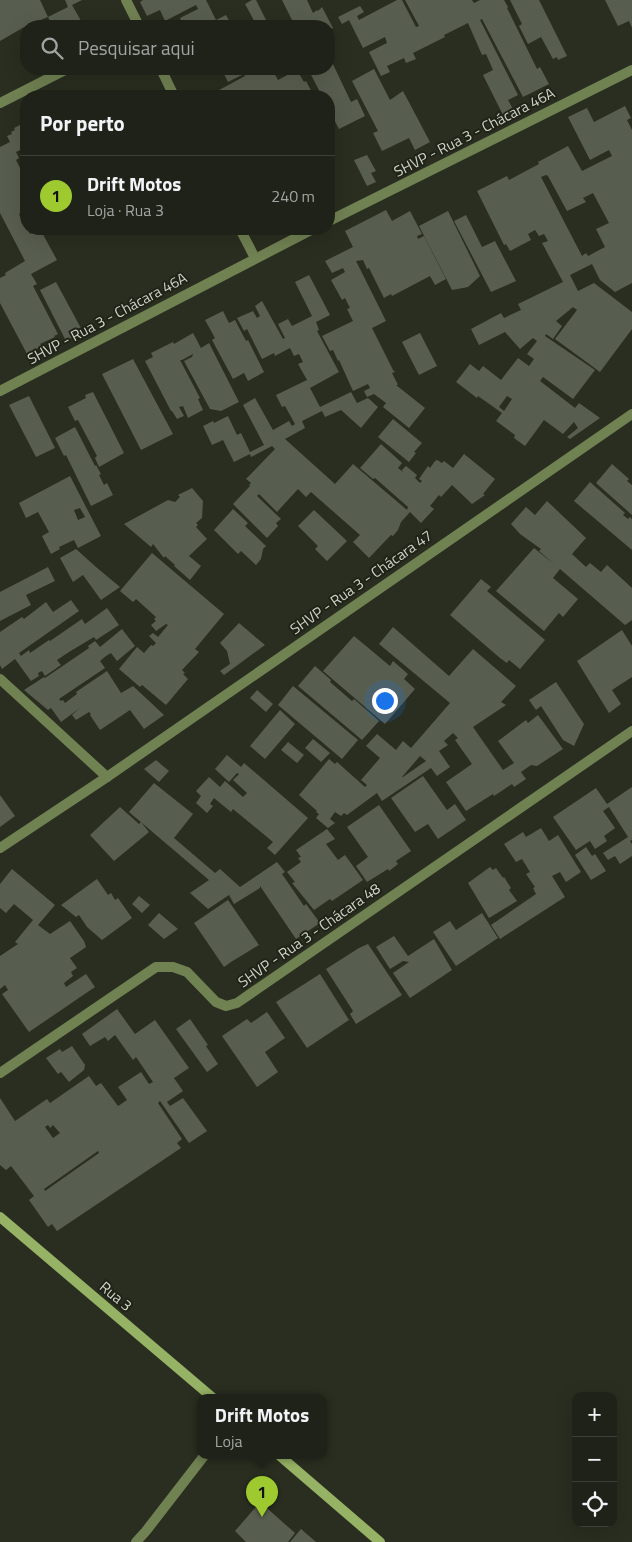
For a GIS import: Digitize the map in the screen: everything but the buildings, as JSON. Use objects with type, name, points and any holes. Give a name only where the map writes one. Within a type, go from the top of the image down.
[{"type":"main road","name":"Rua 3","points":[[0,1218],[208,1394]]},
{"type":"main road","points":[[283,1459],[380,1542]]},
{"type":"street","points":[[126,0],[136,20]]},
{"type":"street","name":"SHVP - Rua 3 - Chácara 46A","points":[[335,218],[632,70]]},
{"type":"street","points":[[26,90],[55,75]]},
{"type":"street","points":[[164,75],[171,90]]},
{"type":"street","points":[[0,103],[20,93]]},
{"type":"street","points":[[243,235],[255,258]]},
{"type":"street","name":"SHVP - Rua 3 - Chácara 46A","points":[[0,391],[301,235]]},
{"type":"street","name":"SHVP - Rua 3 - Chácara 47","points":[[0,848],[107,777],[632,414]]},
{"type":"street","points":[[0,679],[107,777]]},
{"type":"street","name":"SHVP - Rua 3 - Chácara 48","points":[[0,1073],[156,967],[173,967],[187,972],[216,1002],[226,1006],[237,1003],[632,731]]},
{"type":"street","points":[[136,1542],[202,1459]]},
{"type":"place","name":"Drift Motos","points":[[262,1517]]}]
